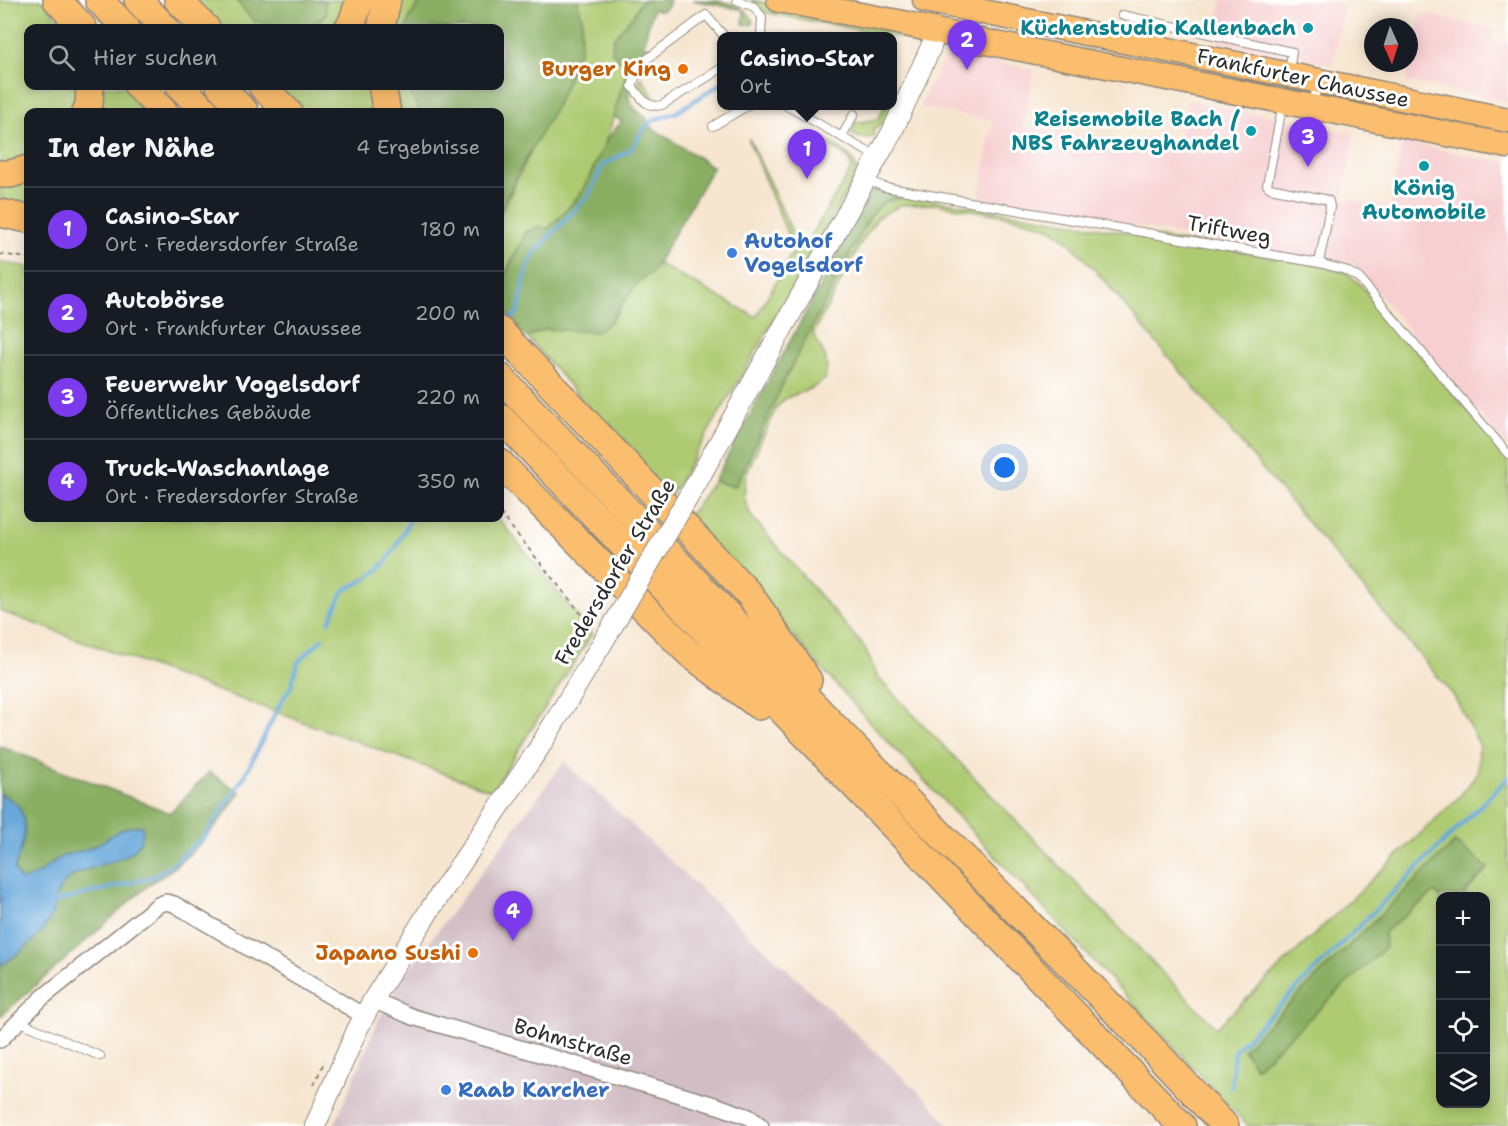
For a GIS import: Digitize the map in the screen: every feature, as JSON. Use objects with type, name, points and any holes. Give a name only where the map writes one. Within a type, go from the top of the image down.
[{"type":"highway","points":[[99,0],[122,24]]},
{"type":"highway","points":[[138,0],[161,24]]},
{"type":"highway","points":[[178,0],[202,24]]},
{"type":"highway","points":[[351,24],[360,0]]},
{"type":"highway","points":[[382,24],[387,0]]},
{"type":"highway","points":[[88,108],[90,90]]},
{"type":"highway","points":[[142,90],[160,108]]},
{"type":"highway","points":[[184,90],[202,108]]},
{"type":"highway","points":[[224,90],[242,108]]},
{"type":"highway","points":[[266,90],[284,108]]},
{"type":"highway","points":[[383,90],[386,108]]},
{"type":"highway","points":[[0,174],[24,170]]},
{"type":"highway","points":[[0,213],[24,218]]},
{"type":"highway","points":[[504,335],[750,595],[850,743]]},
{"type":"highway","points":[[504,381],[850,743],[1226,1126]]},
{"type":"highway","points":[[504,421],[1182,1126]]},
{"type":"highway","points":[[504,467],[689,652],[833,764]]},
{"type":"main road","name":"Frankfurter Chaussee","points":[[779,0],[1508,146]]},
{"type":"main road","name":"Frankfurter Chaussee","points":[[936,30],[945,2],[992,7],[1289,76],[1508,120]]},
{"type":"street","name":"Fredersdorfer Straße","points":[[315,1126],[368,1008],[429,911],[539,748],[697,482],[866,180],[905,105],[931,47],[936,30]]},
{"type":"street","name":"Bohmstraße","points":[[18,1021],[42,998],[158,905],[166,902],[174,904],[368,1008],[413,1017],[718,1106],[749,1117],[760,1126]]},
{"type":"street","points":[[0,1040],[18,1021]]},
{"type":"lane","points":[[737,0],[754,7],[762,17],[761,32]]},
{"type":"lane","points":[[717,71],[655,107],[646,105],[632,86],[638,70],[646,59],[706,15],[721,32]]},
{"type":"lane","points":[[1122,15],[1292,52],[1289,76]]},
{"type":"lane","points":[[1306,142],[1318,81]]},
{"type":"lane","points":[[1283,101],[1267,185],[1270,188],[1329,201],[1330,207],[1319,263]]},
{"type":"lane","points":[[713,126],[739,110]]},
{"type":"lane","points":[[797,110],[878,157]]},
{"type":"lane","points":[[842,136],[854,114]]},
{"type":"lane","name":"Triftweg","points":[[866,180],[884,187],[1319,263],[1344,270],[1359,278],[1508,454]]},
{"type":"lane","points":[[18,1021],[99,1056]]},
{"type":"path","points":[[0,255],[24,258]]},
{"type":"path","points":[[504,518],[598,634],[606,635]]},
{"type":"shaded area","points":[[1222,0],[1316,0],[1344,5],[1332,65],[1213,40]]},
{"type":"shaded area","points":[[1421,13],[1495,29],[1493,40],[1508,43],[1508,102],[1406,81],[1408,72],[1418,72],[1418,27]]},
{"type":"shaded area","points":[[948,53],[1034,70],[1024,126],[1177,153],[1187,100],[1355,133],[1343,199],[1390,207],[1402,142],[1508,163],[1508,206],[1505,208],[1508,215],[1508,448],[1350,260],[1346,263],[1256,248],[979,197],[993,120],[919,107]]},
{"type":"shaded area","points":[[564,762],[925,1098],[950,1126],[334,1126],[379,1018],[404,976]]},
{"type":"green space","points":[[0,0],[43,0],[63,24],[24,24],[24,90],[83,90],[79,108],[24,108],[24,163],[0,167]]},
{"type":"green space","points":[[192,0],[353,0],[343,24],[215,24]]},
{"type":"green space","points":[[236,0],[325,0],[326,14],[315,24],[254,22]]},
{"type":"green space","points":[[394,0],[421,0],[407,24],[389,24]]},
{"type":"green space","points":[[421,0],[577,0],[582,18],[580,50],[556,107],[518,173],[504,206],[504,108],[418,108],[410,90],[504,90],[504,24],[407,24]]},
{"type":"green space","points":[[577,0],[651,0],[604,147],[581,193],[556,222],[514,255],[504,278],[504,207],[580,50],[582,18]]},
{"type":"green space","points":[[644,0],[670,0],[663,11],[653,9],[643,45],[653,48],[641,58],[633,70],[629,88],[632,105],[645,116],[651,127],[713,167],[653,271],[637,283],[611,321],[597,332],[546,329],[527,337],[515,329],[518,326],[504,310],[504,278],[526,232],[539,226],[548,229],[573,203],[585,185],[608,138],[622,122],[613,116],[628,69],[612,52],[613,39],[634,14]]},
{"type":"green space","points":[[692,0],[727,3],[744,10]]},
{"type":"green space","points":[[752,0],[907,33],[913,40],[897,37],[897,32],[870,32],[763,12]]},
{"type":"green space","points":[[744,10],[753,21],[752,25],[743,24]]},
{"type":"green space","points":[[641,77],[657,101],[654,103],[649,101],[638,85]]},
{"type":"green space","points":[[98,90],[137,90],[155,108],[95,108]]},
{"type":"green space","points":[[274,90],[375,90],[378,108],[292,108]]},
{"type":"green space","points":[[389,90],[410,90],[418,108],[394,108]]},
{"type":"green space","points":[[883,110],[890,110],[885,121],[872,130],[875,137],[861,138],[852,135],[854,123],[878,119]]},
{"type":"green space","points":[[819,136],[848,155],[857,172],[797,281],[669,499],[527,337],[546,329],[611,321],[637,283],[653,271],[657,263],[756,317],[792,253],[793,255],[795,252],[749,138],[797,242],[805,246],[852,168],[847,157],[817,139]]},
{"type":"green space","points":[[24,178],[24,210],[0,204],[0,181]]},
{"type":"green space","points":[[873,189],[917,197],[891,199],[876,210],[865,225],[787,375],[735,487],[714,481]]},
{"type":"green space","points":[[903,197],[917,197],[1326,266],[1345,272],[1357,281],[1508,458],[1508,1126],[1248,1126],[863,715],[688,517],[714,481],[735,487],[787,375],[865,225],[881,203]],"holes":[[[936,204],[1035,223],[1059,234],[1102,278],[1454,696],[1479,744],[1478,773],[1460,796],[1216,1028],[878,678],[865,648],[751,516],[744,498],[746,474],[776,408],[786,398],[812,388],[825,379],[826,361],[813,334],[862,241],[878,217],[901,205]]]},
{"type":"green space","points":[[0,262],[24,266],[24,522],[501,522],[592,634],[492,791],[0,611]]},
{"type":"green space","points":[[0,746],[170,813],[209,772],[240,792],[221,819],[189,854],[151,883],[0,1017]]},
{"type":"green space","points":[[1455,842],[1488,868],[1466,892],[1435,892],[1384,932],[1385,948],[1256,1068],[1243,1049]]},
{"type":"water","points":[[0,793],[16,804],[24,819],[24,836],[14,869],[20,880],[32,877],[61,857],[92,847],[122,829],[143,826],[141,839],[135,849],[125,856],[76,874],[66,881],[59,889],[52,914],[43,930],[22,950],[0,966]]},
{"type":"waterway","points":[[511,319],[518,312],[527,269],[535,252],[588,196],[603,165],[630,150],[646,126],[654,120],[677,112],[717,86]]},
{"type":"waterway","points":[[329,622],[344,590],[369,577],[386,562],[409,522]]},
{"type":"waterway","points":[[54,902],[150,878],[168,868],[204,837],[244,777],[282,700],[291,687],[298,662],[322,639]]},
{"type":"waterway","points":[[1231,1088],[1235,1050],[1508,778]]},
{"type":"place","name":"Küchenstudio Kallenbach","points":[[1308,28]]},
{"type":"place","name":"Burger King","points":[[683,69]]},
{"type":"place","name":"Autobörse","points":[[967,70]]},
{"type":"place","name":"Reisemobile Bach / NBS Fahrzeughandel","points":[[1251,131]]},
{"type":"place","name":"König Automobile","points":[[1424,166]]},
{"type":"place","name":"Feuerwehr Vogelsdorf","points":[[1308,167]]},
{"type":"place","name":"Casino-Star","points":[[807,179]]},
{"type":"place","name":"Autohof Vogelsdorf","points":[[732,253]]},
{"type":"place","name":"Truck-Waschanlage","points":[[513,941]]},
{"type":"place","name":"Japano Sushi","points":[[473,953]]},
{"type":"place","name":"Raab Karcher","points":[[446,1090]]}]
